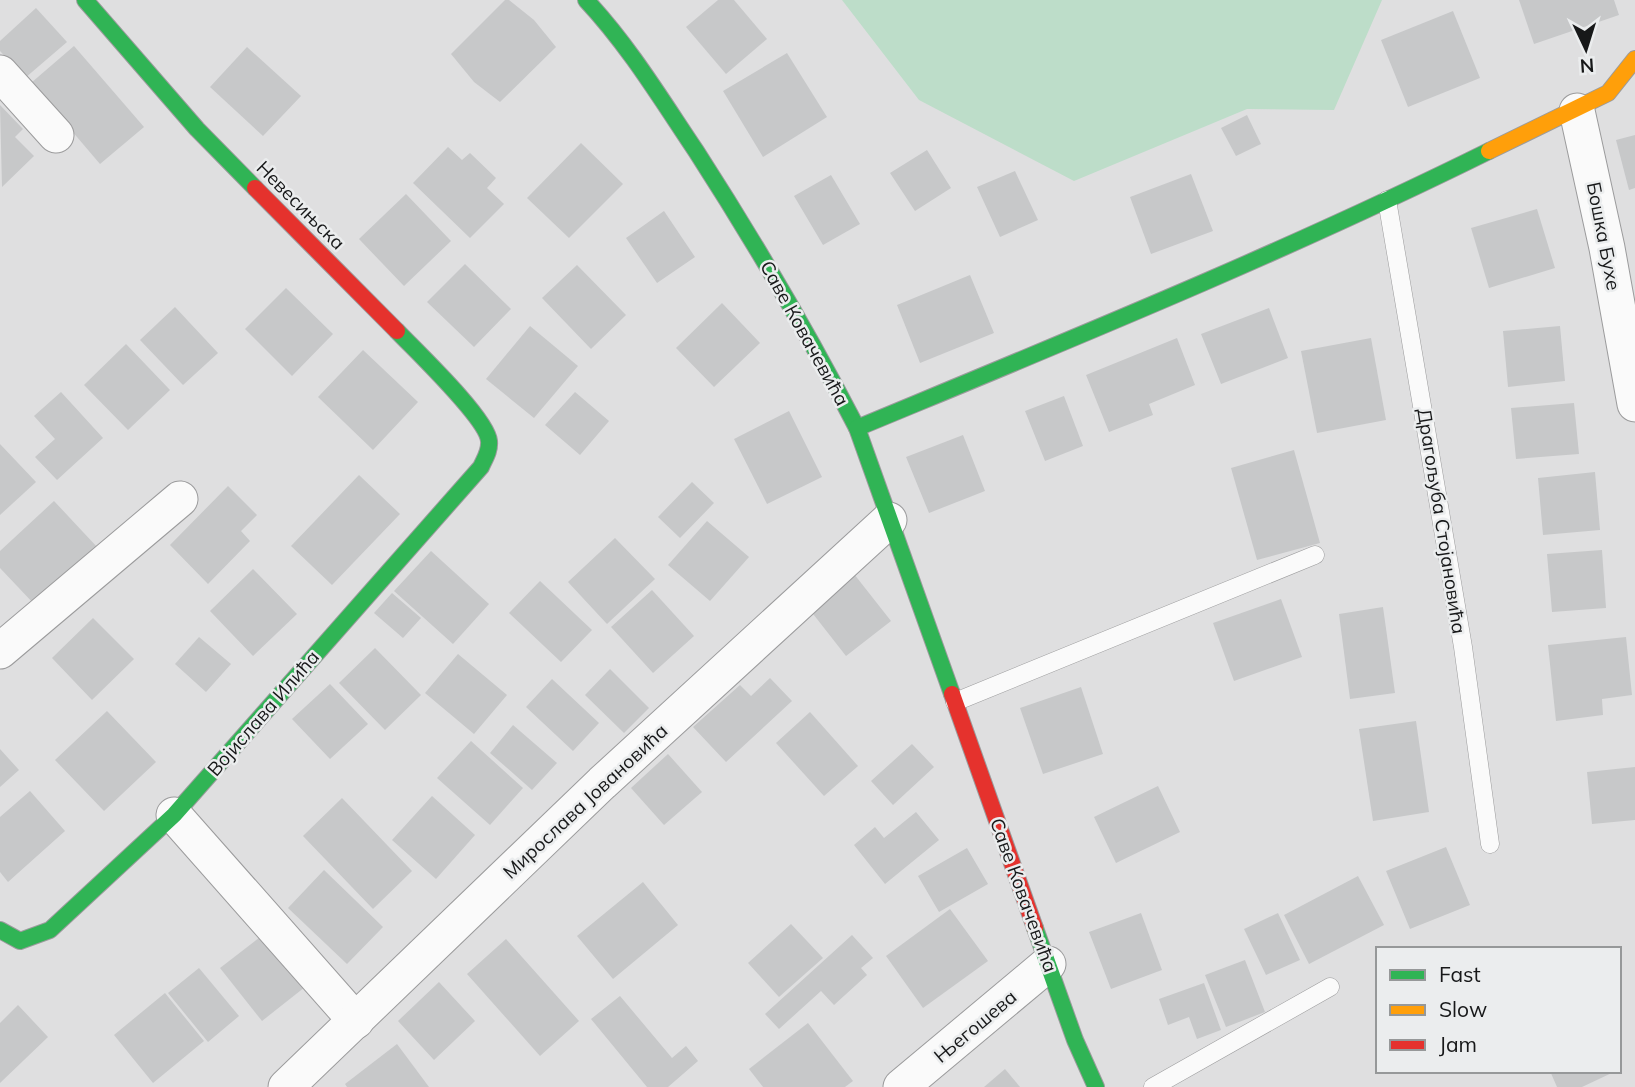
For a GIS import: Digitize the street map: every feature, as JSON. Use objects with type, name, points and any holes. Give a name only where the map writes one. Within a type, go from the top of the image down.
[{"type":"street","name":"Невесињска","points":[[85,0],[197,130],[436,371],[478,419],[489,438]]},
{"type":"street","name":"Саве Ковачевића","points":[[586,0],[656,90],[735,212],[815,343],[857,428],[1075,1040],[1097,1087]]},
{"type":"street","points":[[857,428],[1113,322],[1387,200],[1577,111],[1608,93],[1631,71]]},
{"type":"street","points":[[0,73],[56,135]]},
{"type":"street","name":"Бошка Бухе","points":[[1577,111],[1607,248],[1635,404]]},
{"type":"street","name":"Војислава Илића","points":[[0,930],[20,941],[50,930],[174,815],[481,467],[488,452],[489,438]]},
{"type":"street","points":[[0,651],[180,499]]},
{"type":"street","name":"Мирослава Јовановића","points":[[286,1087],[602,783],[889,520]]},
{"type":"street","points":[[174,815],[356,1021]]},
{"type":"street","name":"Његошева","points":[[901,1087],[1048,964]]},
{"type":"lane","name":"Драгољуба Стојановића","points":[[1387,200],[1463,648],[1490,844]]},
{"type":"lane","points":[[955,702],[1315,555]]},
{"type":"lane","points":[[1153,1087],[1330,987]]},
{"type":"green space","points":[[842,0],[1382,0],[1334,110],[1247,109],[1074,181],[919,100]]},
{"type":"building","points":[[505,0],[509,0],[534,20],[556,47],[500,102],[474,82],[451,54]]},
{"type":"building","points":[[718,0],[734,0],[767,39],[726,74],[686,27]]},
{"type":"building","points":[[1519,0],[1614,0],[1619,15],[1534,44]]},
{"type":"building","points":[[36,8],[67,42],[25,78],[0,51],[0,41]]},
{"type":"building","points":[[1453,11],[1480,78],[1408,107],[1381,40]]},
{"type":"building","points":[[74,46],[144,127],[100,164],[31,83]]},
{"type":"building","points":[[247,47],[301,96],[263,136],[210,87]]},
{"type":"building","points":[[787,53],[827,117],[763,157],[723,91]]},
{"type":"building","points":[[0,105],[23,129],[15,137],[34,156],[2,187]]},
{"type":"building","points":[[1247,115],[1261,144],[1236,156],[1221,128]]},
{"type":"building","points":[[1635,135],[1635,188],[1629,190],[1616,140]]},
{"type":"building","points":[[581,143],[623,184],[569,238],[527,198]]},
{"type":"building","points":[[448,147],[462,160],[470,153],[496,178],[487,188],[504,204],[470,238],[413,183]]},
{"type":"building","points":[[927,150],[951,188],[915,211],[890,173]]},
{"type":"building","points":[[1015,171],[1038,220],[1000,237],[977,187]]},
{"type":"building","points":[[1191,174],[1213,231],[1151,254],[1130,197]]},
{"type":"building","points":[[831,175],[860,224],[823,245],[794,196]]},
{"type":"building","points":[[406,194],[451,241],[404,286],[359,239]]},
{"type":"building","points":[[1537,209],[1555,268],[1489,288],[1471,228]]},
{"type":"building","points":[[664,211],[695,257],[657,283],[626,238]]},
{"type":"building","points":[[465,264],[511,309],[474,347],[427,302]]},
{"type":"building","points":[[577,265],[626,315],[591,349],[542,298]]},
{"type":"building","points":[[970,275],[994,333],[920,363],[897,305]]},
{"type":"building","points":[[286,288],[333,334],[292,376],[245,329]]},
{"type":"building","points":[[722,303],[760,343],[714,387],[676,348]]},
{"type":"building","points":[[175,307],[218,353],[183,385],[140,340]]},
{"type":"building","points":[[1269,308],[1288,358],[1221,384],[1201,334]]},
{"type":"building","points":[[530,326],[578,366],[534,418],[486,379]]},
{"type":"building","points":[[1560,326],[1565,381],[1508,387],[1503,331]]},
{"type":"building","points":[[1177,338],[1195,385],[1149,404],[1153,415],[1109,432],[1086,375]]},
{"type":"building","points":[[1371,338],[1386,420],[1317,433],[1301,351]]},
{"type":"building","points":[[126,344],[170,390],[128,430],[84,385]]},
{"type":"building","points":[[363,350],[418,402],[373,450],[318,397]]},
{"type":"building","points":[[61,392],[103,438],[57,480],[35,457],[55,439],[34,416]]},
{"type":"building","points":[[575,392],[609,421],[580,455],[545,425]]},
{"type":"building","points":[[1064,396],[1083,446],[1045,461],[1025,411]]},
{"type":"building","points":[[1574,403],[1579,454],[1516,459],[1511,408]]},
{"type":"building","points":[[789,411],[822,477],[767,504],[734,439]]},
{"type":"building","points":[[963,435],[985,491],[929,513],[906,457]]},
{"type":"building","points":[[0,444],[36,482],[0,515]]},
{"type":"building","points":[[1294,450],[1320,543],[1257,560],[1231,468]]},
{"type":"building","points":[[1595,472],[1600,530],[1543,535],[1538,478]]},
{"type":"building","points":[[359,475],[400,514],[332,585],[291,546]]},
{"type":"building","points":[[692,482],[714,503],[680,538],[658,517]]},
{"type":"building","points":[[228,486],[257,515],[241,531],[250,541],[208,584],[170,545]]},
{"type":"building","points":[[54,501],[98,548],[35,605],[0,568],[0,551]]},
{"type":"building","points":[[707,521],[749,557],[710,601],[668,565]]},
{"type":"building","points":[[615,538],[655,579],[607,624],[568,582]]},
{"type":"building","points":[[1602,550],[1606,608],[1552,612],[1547,554]]},
{"type":"building","points":[[431,551],[489,604],[453,644],[394,591]]},
{"type":"building","points":[[253,569],[297,614],[253,656],[210,611]]},
{"type":"building","points":[[854,574],[891,621],[846,656],[810,610]]},
{"type":"building","points":[[540,581],[592,630],[561,662],[509,613]]},
{"type":"building","points":[[652,590],[694,636],[653,673],[611,627]]},
{"type":"building","points":[[392,593],[421,618],[403,638],[374,613]]},
{"type":"building","points":[[1281,599],[1302,657],[1234,681],[1213,623]]},
{"type":"building","points":[[1383,607],[1395,693],[1350,699],[1339,614]]},
{"type":"building","points":[[93,618],[134,659],[92,700],[52,658]]},
{"type":"building","points":[[199,637],[231,664],[206,692],[175,664]]},
{"type":"building","points":[[1626,637],[1632,695],[1602,699],[1603,715],[1556,721],[1548,645]]},
{"type":"building","points":[[375,648],[421,695],[385,730],[339,683]]},
{"type":"building","points":[[458,654],[507,695],[474,734],[425,693]]},
{"type":"building","points":[[610,669],[649,708],[624,733],[585,695]]},
{"type":"building","points":[[770,678],[792,701],[726,762],[693,727],[740,685],[751,696]]},
{"type":"building","points":[[552,679],[599,723],[573,751],[526,707]]},
{"type":"building","points":[[330,684],[368,724],[330,759],[292,719]]},
{"type":"building","points":[[1081,687],[1103,754],[1043,774],[1020,708]]},
{"type":"building","points":[[107,711],[156,762],[104,811],[55,760]]},
{"type":"building","points":[[810,712],[858,766],[824,796],[776,743]]},
{"type":"building","points":[[1416,721],[1429,812],[1373,821],[1359,729]]},
{"type":"building","points":[[513,725],[557,763],[532,790],[490,753]]},
{"type":"building","points":[[471,741],[523,788],[490,825],[437,778]]},
{"type":"building","points":[[912,744],[934,767],[893,805],[871,781]]},
{"type":"building","points":[[0,749],[19,770],[0,787]]},
{"type":"building","points":[[668,754],[702,792],[664,825],[631,788]]},
{"type":"building","points":[[1635,767],[1635,820],[1592,824],[1587,772]]},
{"type":"building","points":[[1158,786],[1180,832],[1116,863],[1094,817]]},
{"type":"building","points":[[30,791],[65,831],[8,882],[0,872],[0,817]]},
{"type":"building","points":[[432,796],[475,835],[436,879],[392,840]]},
{"type":"building","points":[[342,798],[412,871],[373,909],[303,836]]},
{"type":"building","points":[[916,812],[939,840],[885,884],[854,845],[875,827],[884,838]]},
{"type":"building","points":[[1446,847],[1470,905],[1410,929],[1386,871]]},
{"type":"building","points":[[967,848],[988,884],[939,912],[918,876]]},
{"type":"building","points":[[324,870],[383,927],[347,964],[288,908]]},
{"type":"building","points":[[1358,876],[1384,925],[1309,964],[1284,915]]},
{"type":"building","points":[[643,882],[678,925],[613,979],[577,936]]},
{"type":"building","points":[[950,909],[988,961],[923,1008],[886,956]]},
{"type":"building","points":[[1141,913],[1162,970],[1111,989],[1089,932]]},
{"type":"building","points":[[1278,913],[1300,960],[1266,975],[1244,929]]},
{"type":"building","points":[[791,924],[823,958],[779,997],[748,963]]},
{"type":"building","points":[[264,934],[305,987],[262,1021],[220,968]]},
{"type":"building","points":[[852,935],[873,958],[861,968],[867,975],[834,1005],[821,991],[779,1029],[765,1014]]},
{"type":"building","points":[[506,939],[579,1021],[540,1056],[467,974]]},
{"type":"building","points":[[1245,960],[1265,1012],[1226,1027],[1205,975]]},
{"type":"building","points":[[199,968],[239,1016],[208,1042],[168,993]]},
{"type":"building","points":[[439,982],[475,1021],[434,1060],[398,1021]]},
{"type":"building","points":[[1204,983],[1221,1030],[1197,1039],[1189,1017],[1168,1025],[1159,999]]},
{"type":"building","points":[[165,993],[204,1041],[153,1083],[114,1035]]},
{"type":"building","points":[[620,996],[672,1058],[686,1046],[698,1061],[668,1087],[647,1087],[591,1019]]},
{"type":"building","points":[[18,1005],[48,1037],[0,1083],[0,1023]]},
{"type":"building","points":[[808,1023],[853,1081],[845,1087],[763,1087],[749,1069]]},
{"type":"building","points":[[397,1044],[429,1087],[347,1087],[345,1084]]},
{"type":"building","points":[[1005,1069],[1020,1087],[984,1087]]},
{"type":"building","points":[[1551,1073],[1612,1073],[1582,1087],[1557,1087]]},
{"type":"traffic: fast","points":[[85,0],[197,129],[255,188]]},
{"type":"traffic: fast","points":[[586,0],[630,54],[696,151],[780,288],[857,428],[952,694]]},
{"type":"traffic: fast","points":[[857,428],[1254,260],[1489,151]]},
{"type":"traffic: fast","points":[[0,930],[20,941],[50,930],[174,815],[481,467],[489,448],[485,430],[464,401],[397,331]]},
{"type":"traffic: fast","points":[[1035,928],[1075,1040],[1096,1087]]},
{"type":"traffic: slow","points":[[1489,151],[1608,93],[1635,59]]},
{"type":"traffic: jam","points":[[255,188],[397,331]]},
{"type":"traffic: jam","points":[[952,694],[1035,928]]}]
